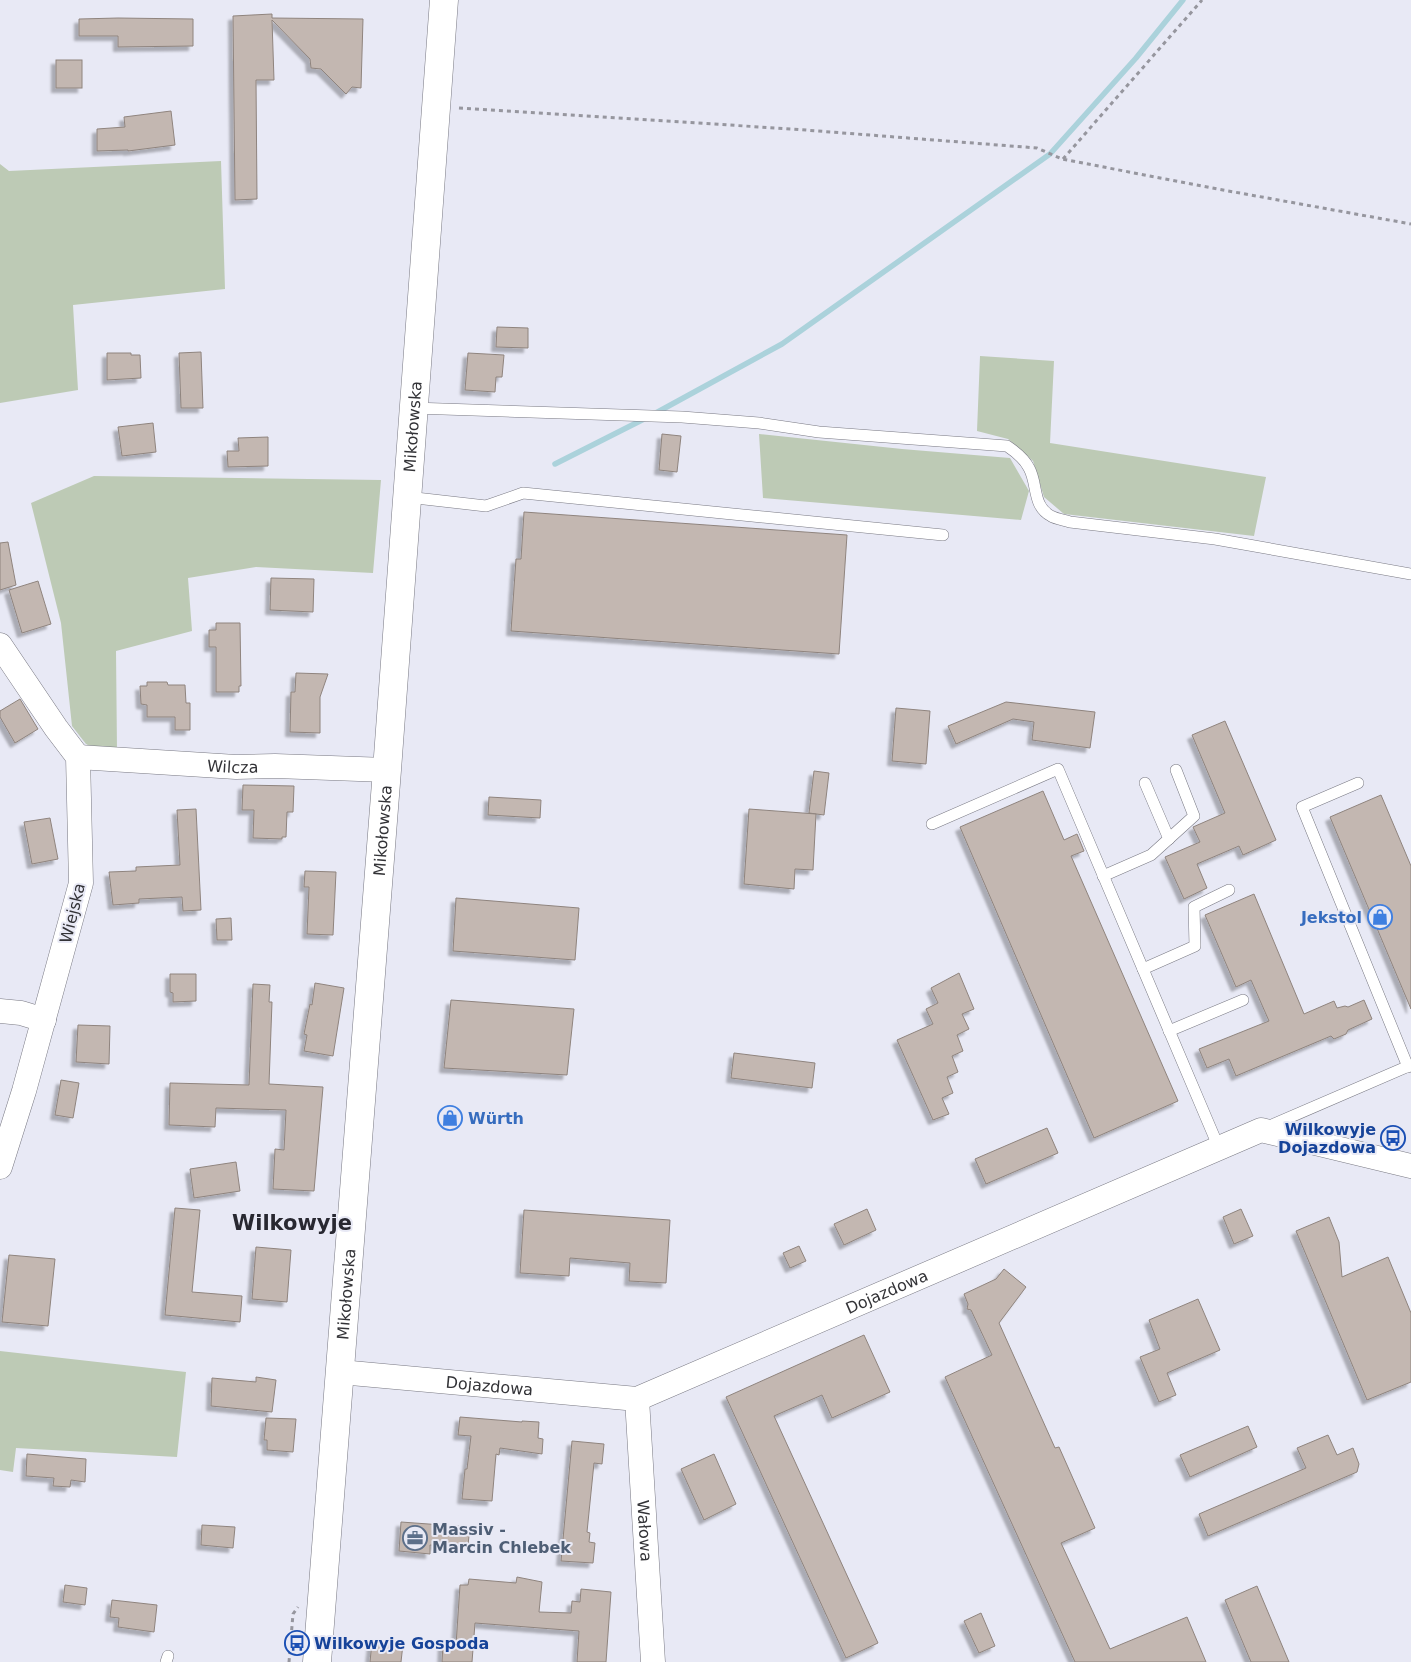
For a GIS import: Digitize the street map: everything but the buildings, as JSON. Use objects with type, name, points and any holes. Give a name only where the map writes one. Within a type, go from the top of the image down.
[{"type":"main road","name":"Mikołowska","points":[[317,1662],[387,770],[444,0]]},
{"type":"street","points":[[0,645],[78,757]]},
{"type":"street","name":"Wilcza","points":[[78,757],[236,767],[275,766],[387,770]]},
{"type":"street","name":"Wiejska","points":[[0,1167],[24,1091],[81,883],[78,757]]},
{"type":"street","points":[[0,1011],[21,1013],[44,1020]]},
{"type":"street","points":[[1262,1130],[1411,1166]]},
{"type":"street","name":"Dojazdowa","points":[[340,1372],[637,1399],[1262,1130]]},
{"type":"street","name":"Wałowa","points":[[637,1399],[653,1662]]},
{"type":"lane","points":[[413,408],[661,416],[758,423],[819,432],[1007,446],[1020,455],[1029,467],[1034,481],[1037,501],[1043,510],[1051,516],[1070,522],[1215,539],[1411,574]]},
{"type":"lane","points":[[407,497],[486,506],[523,493],[942,535]]},
{"type":"lane","points":[[932,824],[1058,769],[1218,1148]]},
{"type":"lane","points":[[1103,876],[1151,855],[1194,816],[1176,770]]},
{"type":"lane","points":[[1145,783],[1169,839]]},
{"type":"lane","points":[[1358,783],[1302,807],[1409,1066]]},
{"type":"lane","points":[[1143,969],[1195,946],[1194,907],[1229,890]]},
{"type":"lane","points":[[1169,1031],[1243,1000]]},
{"type":"lane","name":"Dojazdowa","points":[[1262,1130],[1409,1066]]},
{"type":"path","points":[[1062,159],[1202,0]]},
{"type":"path","points":[[436,107],[792,129],[1037,148],[1062,159],[1411,224]]},
{"type":"path","points":[[290,1662],[293,1614]]},
{"type":"green space","points":[[221,161],[225,289],[73,305],[78,390],[0,403],[0,164],[9,171]]},
{"type":"green space","points":[[980,356],[1054,361],[1050,443],[1266,477],[1254,536],[1064,514],[1044,497],[1033,461],[1008,439],[977,431]]},
{"type":"green space","points":[[759,434],[1010,458],[1029,491],[1021,520],[763,498]]},
{"type":"green space","points":[[94,476],[381,480],[373,573],[256,567],[188,578],[192,631],[116,651],[117,751],[96,749],[86,744],[72,726],[61,623],[31,503]]},
{"type":"green space","points":[[0,1351],[186,1372],[177,1457],[16,1448],[13,1472],[0,1470]]},
{"type":"waterway","points":[[654,414],[782,344],[1050,154],[1136,58],[1183,0]]},
{"type":"waterway","points":[[555,464],[646,418]]},
{"type":"place","name":"Jekstol","points":[[1380,917]]},
{"type":"place","name":"Würth","points":[[450,1118]]},
{"type":"place","name":"Wilkowyje Dojazdowa","points":[[1393,1138]]},
{"type":"place","name":"Massiv - Marcin Chlebek","points":[[415,1538]]},
{"type":"place","name":"Wilkowyje Gospoda","points":[[297,1643]]},
{"type":"district","name":"Wilkowyje","points":[[292,1223]]}]
